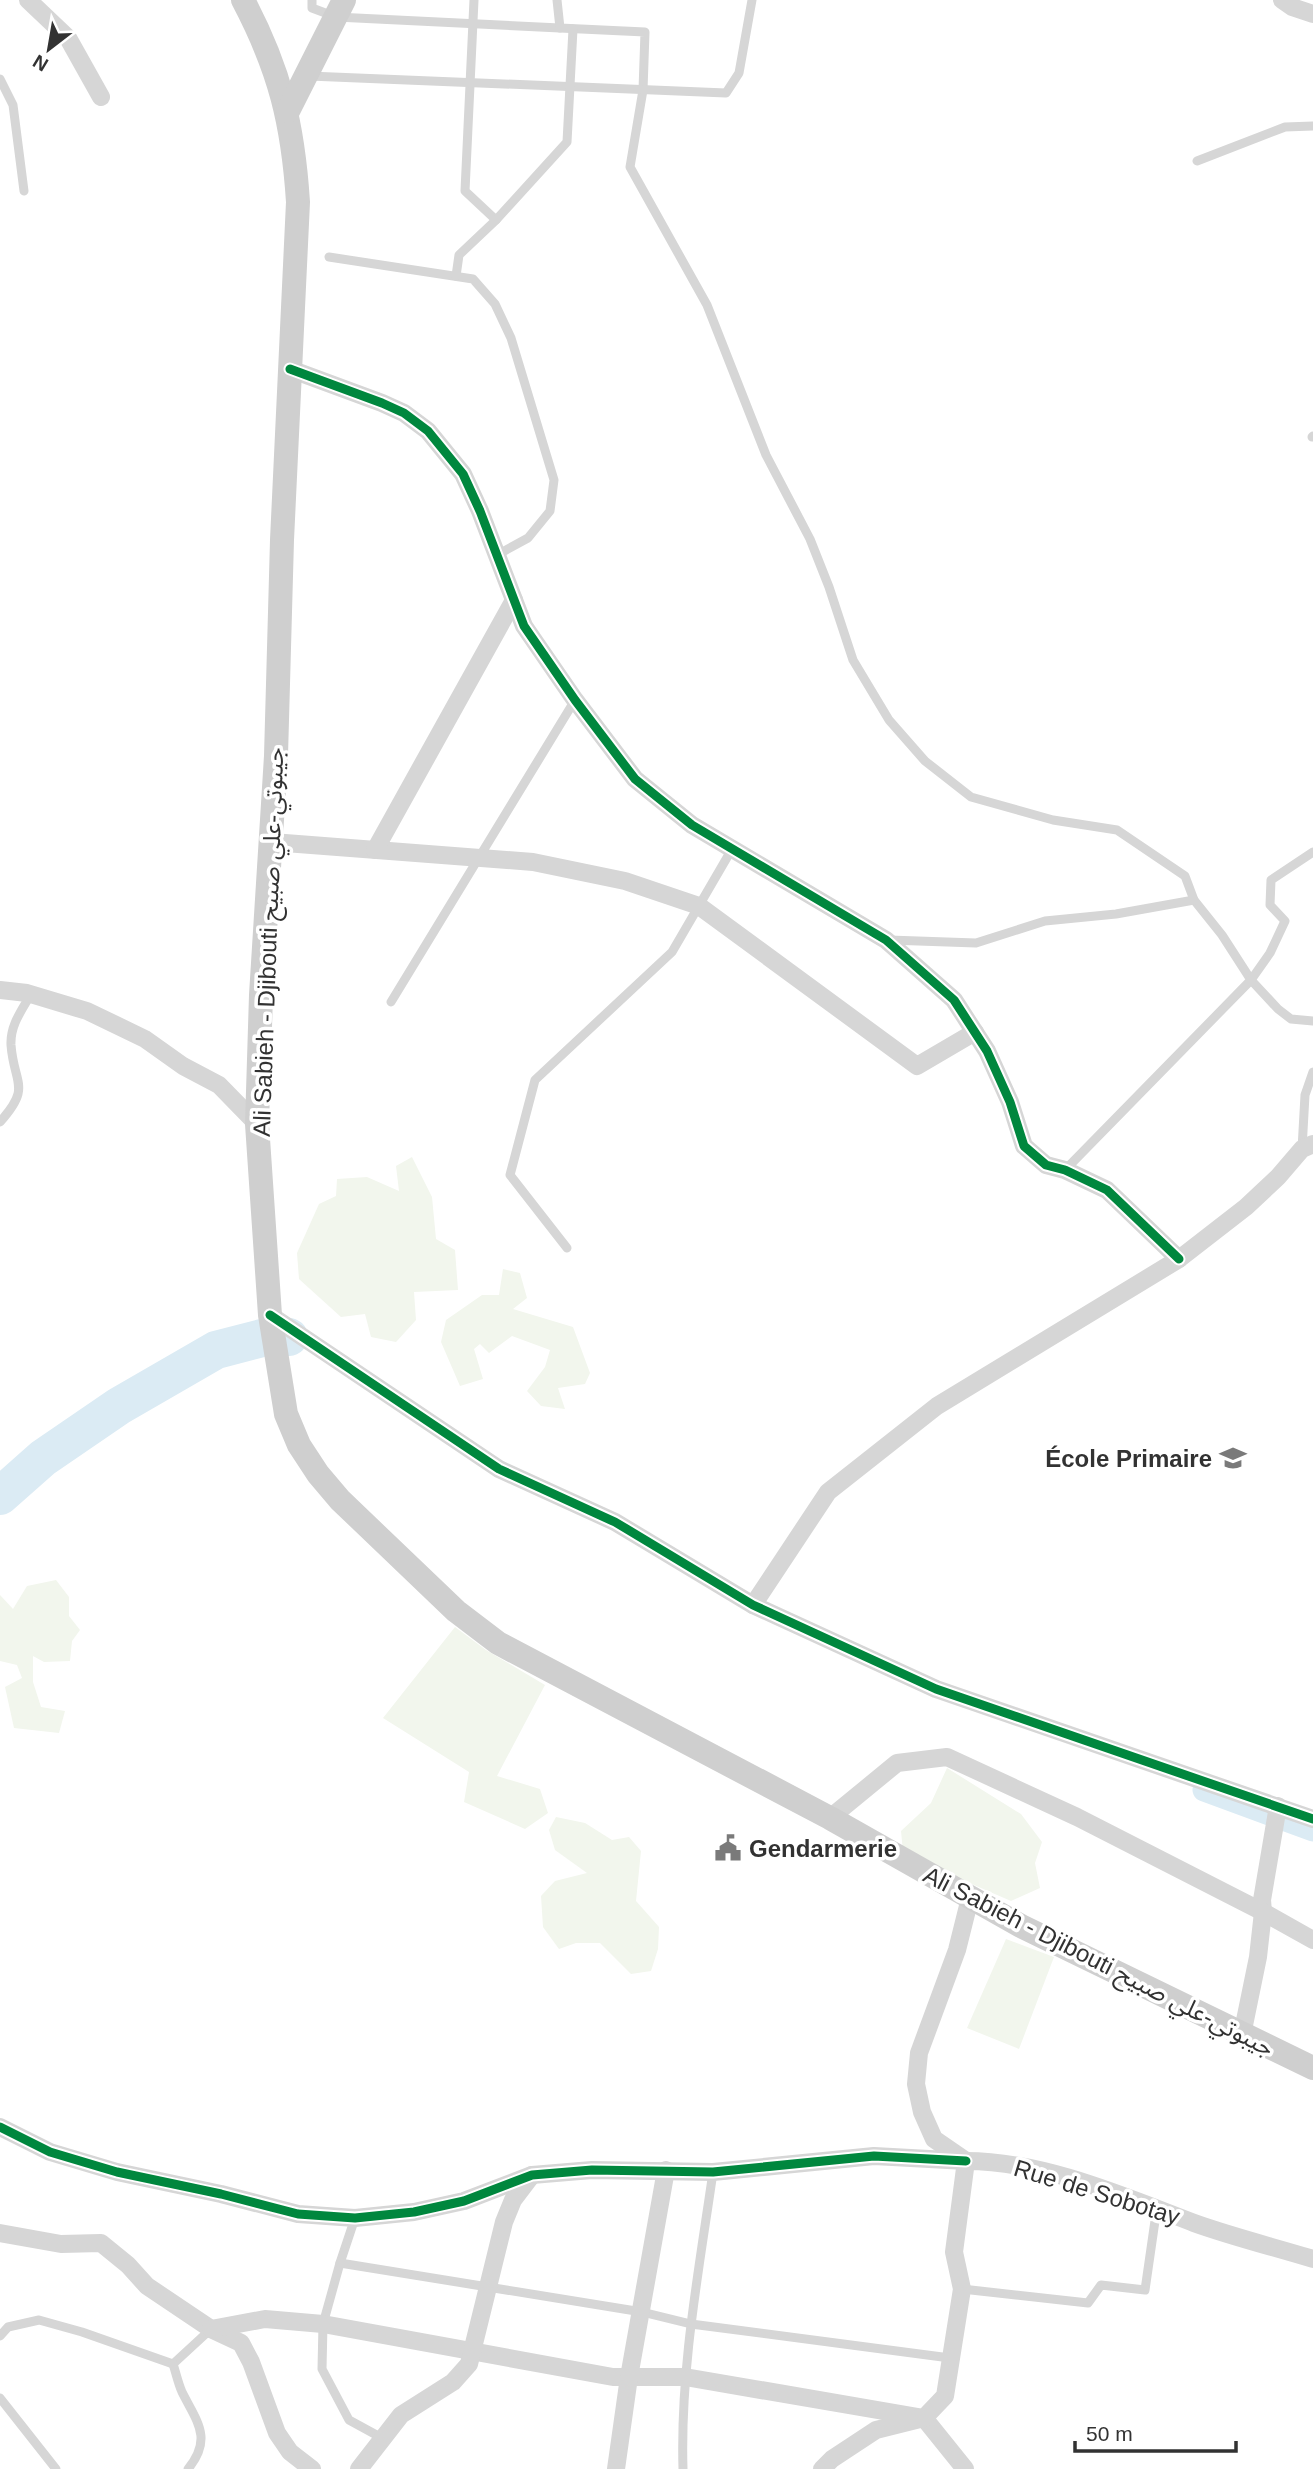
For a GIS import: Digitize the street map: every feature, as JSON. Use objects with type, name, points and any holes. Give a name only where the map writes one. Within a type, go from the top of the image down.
[{"type":"main road","name":"Ali Sabieh - Djibouti جيبوتي-علي صبيح","points":[[243,0],[261,33],[288,111],[298,202],[272,842],[262,982],[257,1124],[270,1315],[286,1415],[299,1445],[340,1500],[440,1597],[498,1643],[830,1818],[1076,1955],[1313,2068]]},
{"type":"main road","points":[[288,111],[340,8]]},
{"type":"street","points":[[28,0],[68,38],[101,97]]},
{"type":"street","points":[[1282,0],[1292,7],[1313,13]]},
{"type":"street","points":[[290,369],[393,408],[428,431],[463,474],[498,555],[524,626],[575,700],[635,779],[692,825],[886,940],[954,1000],[987,1051],[1010,1102],[1024,1146],[1046,1165],[1065,1170],[1107,1190],[1179,1259]]},
{"type":"street","points":[[375,850],[514,600]]},
{"type":"street","points":[[272,842],[533,862],[625,881],[699,906],[917,1066],[975,1032]]},
{"type":"street","points":[[0,990],[31,994],[87,1011],[145,1039],[183,1066],[219,1085],[257,1124]]},
{"type":"street","points":[[753,1605],[828,1492],[937,1406],[1179,1259],[1246,1207],[1308,1147]]},
{"type":"street","points":[[270,1315],[499,1469],[615,1522],[753,1605],[936,1689],[1313,1819]]},
{"type":"street","points":[[830,1818],[897,1763],[947,1757],[1077,1817],[1313,1940]]},
{"type":"street","points":[[1242,2035],[1258,1957],[1262,1900],[1278,1806]]},
{"type":"street","points":[[822,2469],[832,2459],[876,2430],[924,2418],[945,2396],[962,2289],[954,2252],[966,2161],[934,2139],[922,2112],[916,2084],[919,2053],[957,1950],[970,1898]]},
{"type":"street","name":"Rue de Sobotay","points":[[0,2127],[50,2152],[117,2172],[298,2214],[355,2218],[414,2212],[464,2201],[532,2175],[592,2170],[713,2172],[874,2156],[994,2161],[1043,2171],[1157,2207],[1195,2223],[1313,2259]]},
{"type":"street","points":[[617,2469],[629,2377],[666,2170]]},
{"type":"street","points":[[359,2469],[401,2415],[453,2382],[469,2364],[504,2222],[513,2200],[532,2175]]},
{"type":"street","points":[[0,2233],[61,2244],[101,2244],[128,2265],[147,2286],[211,2329],[241,2343],[251,2362],[277,2433],[290,2452],[312,2469]]},
{"type":"street","points":[[211,2329],[265,2319],[323,2325],[613,2377],[685,2377],[924,2418],[965,2469]]},
{"type":"lane","points":[[312,0],[312,8],[340,8],[473,24],[645,32],[643,90],[630,167],[707,305],[766,455],[810,539],[853,660],[889,720],[925,761],[971,797],[1053,820],[1117,830],[1185,876],[1194,900],[1222,935],[1251,980],[1291,1020],[1313,1021]]},
{"type":"lane","points":[[474,0],[465,191],[496,220]]},
{"type":"lane","points":[[557,0],[560,28]]},
{"type":"lane","points":[[307,76],[726,93],[739,73],[752,0]]},
{"type":"lane","points":[[456,276],[459,255],[496,220],[567,142],[573,29]]},
{"type":"lane","points":[[0,79],[13,105],[24,191]]},
{"type":"lane","points":[[1196,161],[1285,127],[1313,126]]},
{"type":"lane","points":[[329,257],[473,279],[495,304],[512,338],[554,480],[550,511],[528,538],[498,555]]},
{"type":"lane","points":[[391,1002],[575,700]]},
{"type":"lane","points":[[567,1248],[510,1175],[535,1080],[672,952],[732,849]]},
{"type":"lane","points":[[1065,1170],[1251,980],[1270,953],[1285,922],[1270,905],[1270,880],[1313,852]]},
{"type":"lane","points":[[886,940],[976,943],[1045,921],[1116,914],[1194,900]]},
{"type":"lane","points":[[0,1122],[15,1105],[19,1087],[11,1045],[14,1023],[31,994]]},
{"type":"lane","points":[[1308,1147],[1305,1095],[1313,1072]]},
{"type":"lane","points":[[683,2469],[681,2418],[685,2377],[713,2172]]},
{"type":"lane","points":[[962,2289],[1088,2303],[1101,2285],[1145,2290],[1157,2207]]},
{"type":"lane","points":[[355,2218],[323,2325],[322,2369],[349,2420],[382,2438]]},
{"type":"lane","points":[[340,2263],[642,2312],[691,2324],[950,2358]]},
{"type":"lane","points":[[0,2336],[8,2327],[39,2320],[173,2364]]},
{"type":"lane","points":[[173,2364],[211,2329]]},
{"type":"lane","points":[[173,2364],[181,2391],[191,2405],[201,2434],[201,2446],[188,2469]]},
{"type":"lane","points":[[0,2398],[56,2469]]},
{"type":"shaded area","points":[[412,1157],[432,1197],[436,1239],[455,1250],[458,1290],[414,1292],[416,1320],[396,1342],[371,1337],[365,1314],[341,1317],[299,1279],[297,1253],[319,1204],[336,1196],[337,1179],[367,1177],[399,1191],[396,1166]]},
{"type":"shaded area","points":[[503,1269],[520,1273],[527,1298],[513,1309],[573,1327],[590,1373],[585,1384],[558,1388],[565,1409],[541,1406],[527,1391],[545,1367],[550,1350],[512,1336],[489,1353],[480,1344],[474,1349],[483,1379],[460,1386],[441,1342],[446,1320],[482,1295],[499,1295]]},
{"type":"shaded area","points":[[56,1580],[69,1597],[69,1616],[80,1630],[72,1641],[70,1661],[44,1662],[33,1656],[33,1682],[41,1707],[65,1711],[59,1733],[14,1728],[5,1687],[22,1678],[17,1665],[0,1661],[0,1595],[13,1609],[27,1586]]},
{"type":"shaded area","points":[[455,1627],[486,1650],[545,1685],[497,1776],[540,1789],[548,1813],[525,1829],[464,1802],[469,1772],[383,1718]]},
{"type":"shaded area","points":[[947,1768],[1021,1814],[1042,1842],[1035,1863],[1040,1888],[1011,1901],[903,1852],[901,1831],[931,1803]]},
{"type":"shaded area","points":[[556,1817],[585,1823],[612,1840],[629,1837],[641,1851],[636,1901],[659,1927],[658,1949],[651,1971],[631,1974],[600,1943],[576,1943],[559,1949],[543,1927],[541,1896],[555,1881],[587,1873],[555,1850],[549,1830]]},
{"type":"shaded area","points":[[1006,1939],[1054,1957],[1019,2049],[967,2028]]},
{"type":"waterway","points":[[0,1496],[43,1458],[119,1406],[216,1350],[262,1338],[289,1337]]},
{"type":"waterway","points":[[1204,1790],[1313,1830]]},
{"type":"cycle path","points":[[290,369],[382,403],[404,413],[428,431],[463,474],[524,626],[575,700],[635,779],[692,825],[886,940],[954,1000],[987,1051],[1010,1102],[1024,1146],[1046,1165],[1065,1170],[1107,1190],[1179,1259]]},
{"type":"cycle path","points":[[270,1315],[499,1469],[615,1522],[753,1605],[936,1689],[1313,1819]]},
{"type":"cycle path","points":[[0,2127],[50,2152],[117,2172],[298,2214],[355,2218],[414,2212],[464,2201],[532,2175],[592,2170],[713,2172],[874,2156],[966,2161]]},
{"type":"place","name":"École Primaire","points":[[1233,1458]]},
{"type":"place","name":"Gendarmerie","points":[[728,1848]]}]
